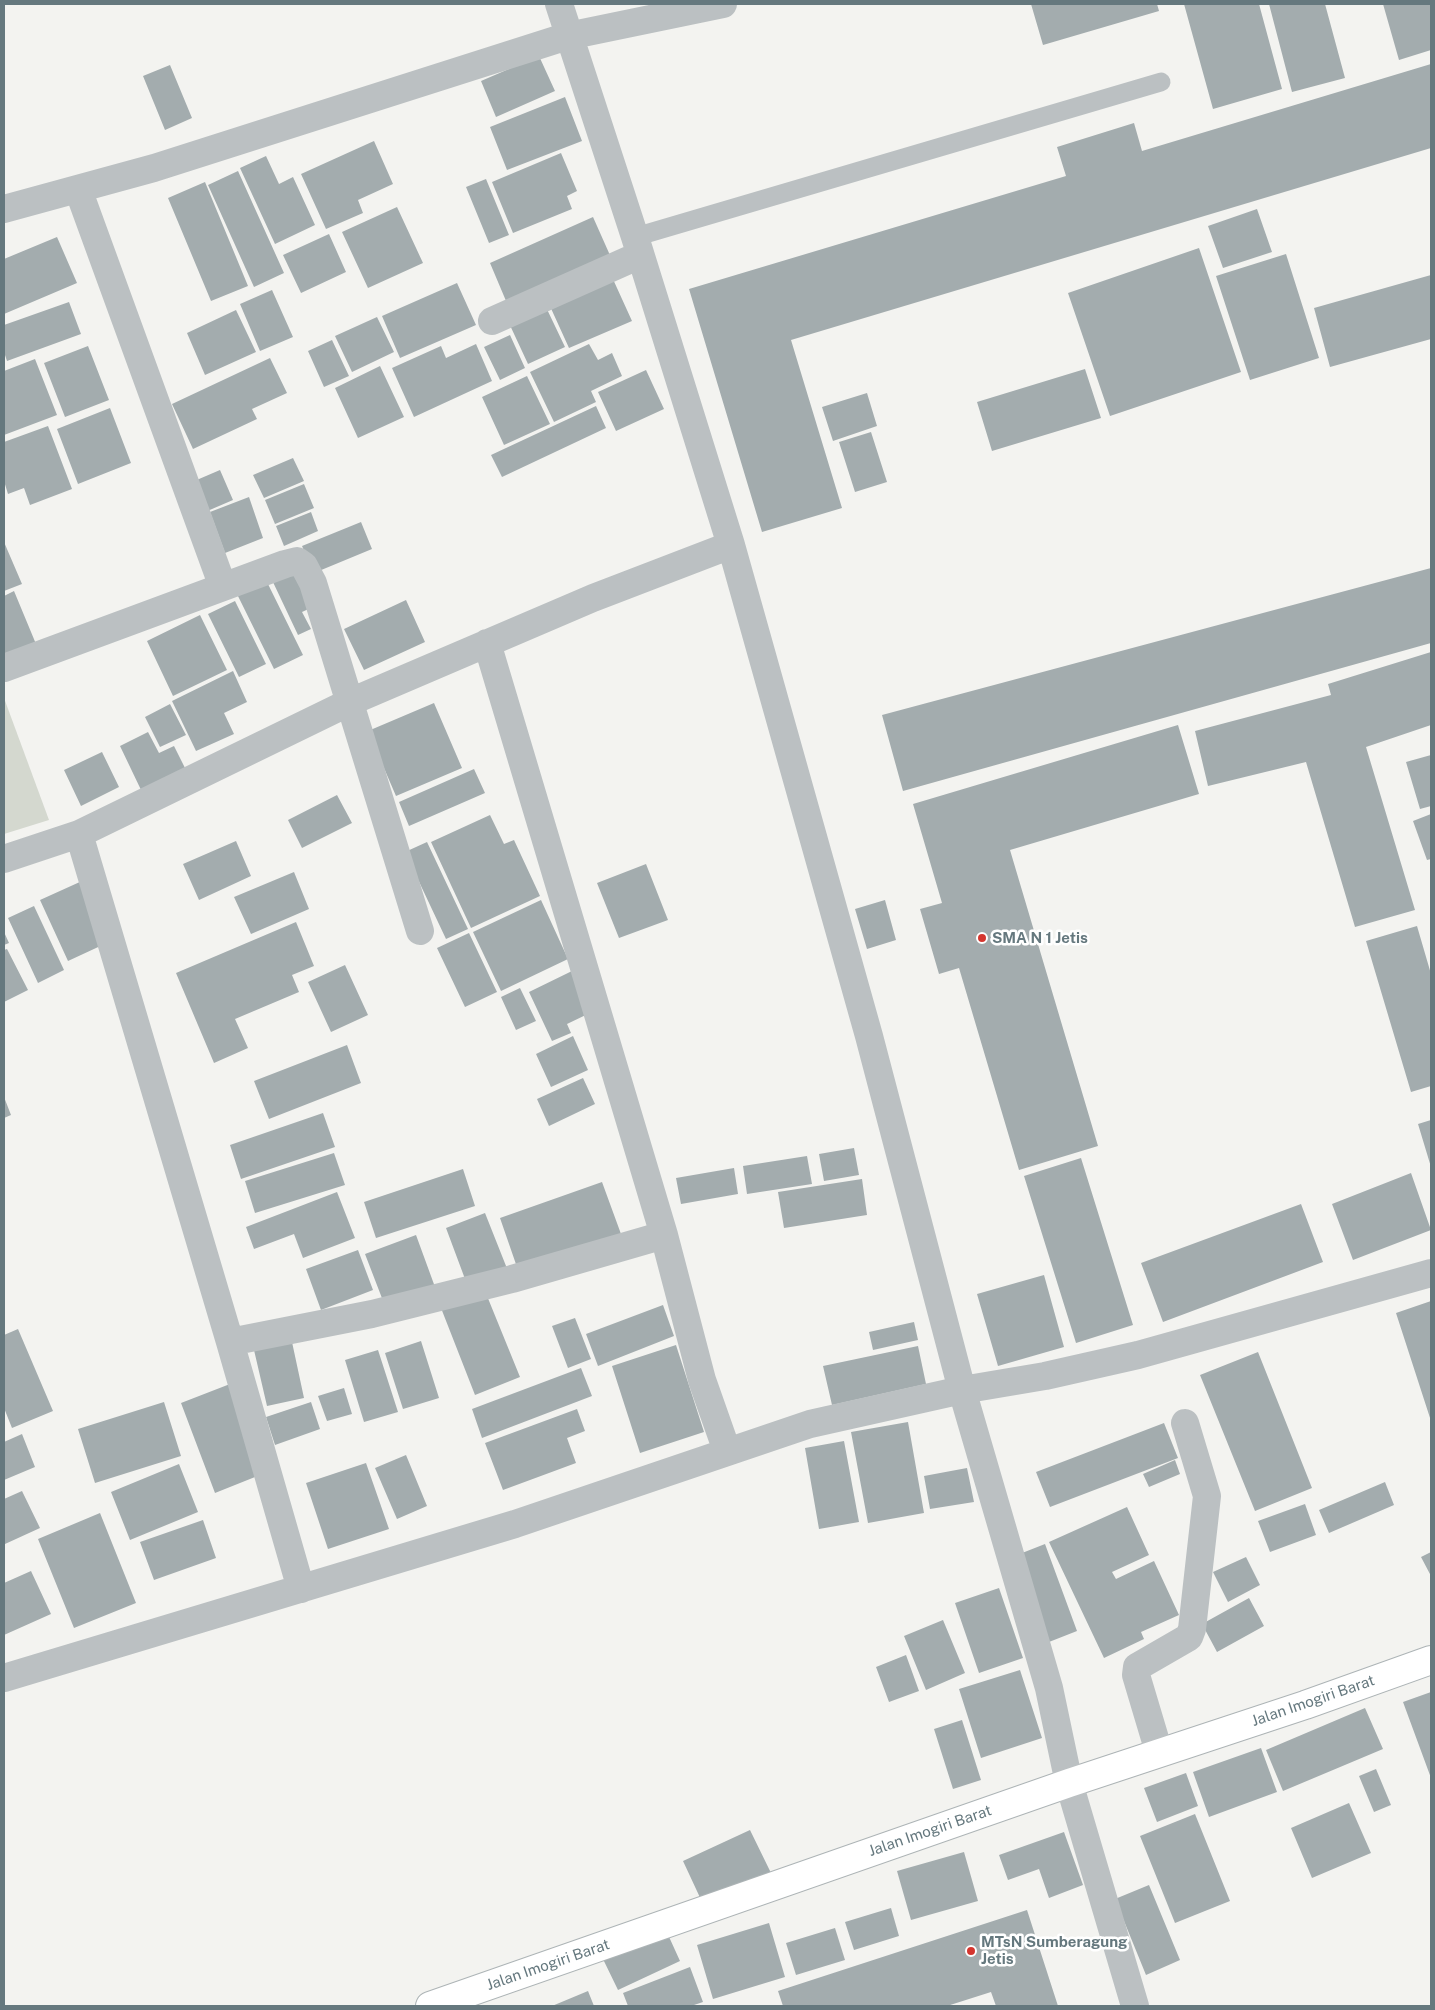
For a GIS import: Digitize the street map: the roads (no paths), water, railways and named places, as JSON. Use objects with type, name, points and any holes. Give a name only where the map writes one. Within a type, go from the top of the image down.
[{"type":"main road","name":"Jalan Imogiri Barat","points":[[430,2006],[1069,1783],[1305,1705],[1431,1660]]},
{"type":"street","points":[[559,4],[638,246],[731,545],[869,1036],[962,1390],[1048,1688],[1069,1783],[1135,2006]]},
{"type":"street","points":[[4,210],[154,168],[568,36],[723,4]]},
{"type":"street","points":[[78,190],[223,587]]},
{"type":"street","points":[[492,321],[638,246]]},
{"type":"street","points":[[4,859],[79,834],[350,702],[593,598],[731,545]]},
{"type":"street","points":[[4,668],[297,561],[304,566],[313,583],[420,931]]},
{"type":"street","points":[[488,643],[664,1235],[702,1380],[727,1452]]},
{"type":"street","points":[[79,834],[230,1342],[301,1589]]},
{"type":"street","points":[[230,1342],[372,1314],[512,1279],[664,1235]]},
{"type":"street","points":[[4,1678],[515,1524],[810,1424],[962,1390],[1044,1376],[1138,1355],[1431,1273]]},
{"type":"street","points":[[1159,1752],[1136,1675],[1137,1667],[1189,1637],[1192,1629],[1207,1496],[1185,1423]]},
{"type":"lane","points":[[638,246],[1161,82]]},
{"type":"place","name":"SMA N 1 Jetis","points":[[982,938]]},
{"type":"place","name":"MTsN Sumberagung Jetis","points":[[971,1951]]}]
